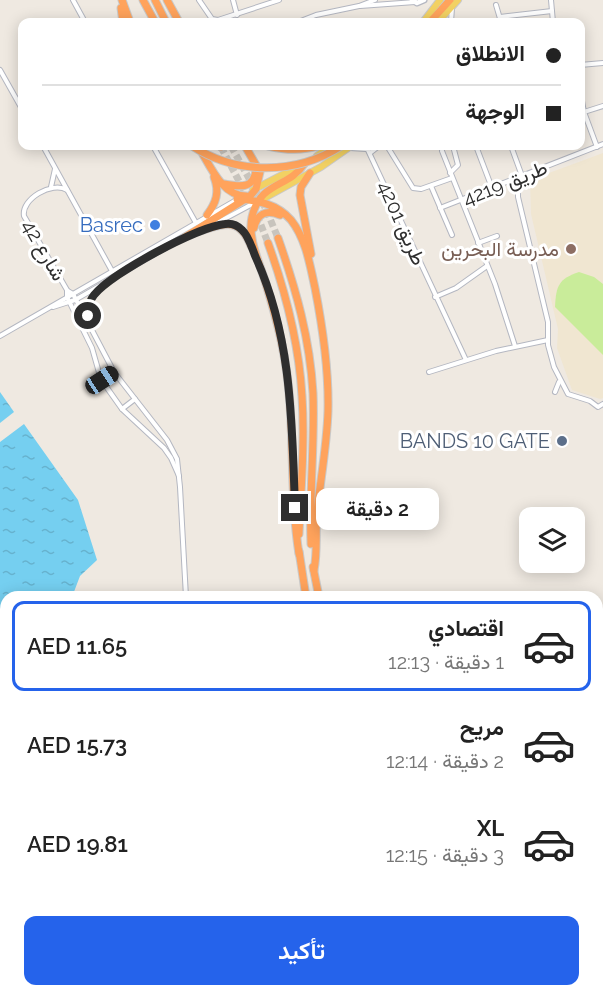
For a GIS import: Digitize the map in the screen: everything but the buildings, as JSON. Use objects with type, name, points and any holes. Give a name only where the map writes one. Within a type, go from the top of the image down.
[{"type":"highway","points":[[120,0],[122,18]]},
{"type":"highway","points":[[120,0],[127,18]]},
{"type":"highway","points":[[143,0],[153,18]]},
{"type":"highway","points":[[155,0],[164,18]]},
{"type":"highway","points":[[167,0],[177,18]]},
{"type":"highway","points":[[435,18],[453,2]]},
{"type":"highway","points":[[199,150],[231,163],[266,168],[303,164],[338,150]]},
{"type":"highway","points":[[200,150],[222,183],[244,197],[263,198],[291,220],[303,243],[323,333],[328,400],[314,570]]},
{"type":"highway","points":[[186,237],[256,189],[260,178],[257,163],[248,150]]},
{"type":"highway","points":[[222,183],[236,186],[249,184],[255,178],[257,163]]},
{"type":"highway","points":[[207,215],[216,201],[218,189],[209,164]]},
{"type":"highway","points":[[304,164],[297,172],[267,190],[251,219],[259,264],[276,316],[289,386],[295,531],[305,591]]},
{"type":"highway","points":[[310,173],[303,183],[300,195],[313,264],[313,280]]},
{"type":"highway","points":[[253,240],[256,221],[264,213],[274,212],[291,220]]},
{"type":"highway","points":[[200,231],[224,224],[237,226],[245,233],[259,264]]},
{"type":"highway","points":[[278,238],[302,314],[311,374],[313,432],[310,525],[318,591]]},
{"type":"highway","points":[[268,243],[285,292],[300,375],[303,446],[299,554]]},
{"type":"main road","points":[[426,18],[440,0]]},
{"type":"main road","points":[[441,18],[453,2]]},
{"type":"main road","points":[[256,189],[304,164],[324,150]]},
{"type":"main road","points":[[263,198],[310,173],[342,150]]},
{"type":"street","points":[[73,0],[83,18]]},
{"type":"street","points":[[199,0],[211,18]]},
{"type":"street","points":[[233,0],[237,15]]},
{"type":"street","points":[[226,18],[279,0]]},
{"type":"street","points":[[318,18],[375,0]]},
{"type":"street","points":[[359,6],[413,1],[420,3],[424,0]]},
{"type":"street","points":[[552,1],[553,18]]},
{"type":"street","points":[[451,18],[453,2]]},
{"type":"street","points":[[496,5],[500,18]]},
{"type":"street","points":[[512,18],[552,11]]},
{"type":"street","points":[[585,64],[603,63]]},
{"type":"street","points":[[0,70],[18,102]]},
{"type":"street","points":[[585,112],[603,106]]},
{"type":"street","points":[[585,115],[597,147]]},
{"type":"street","name":"طريق 4219","points":[[440,208],[603,144]]},
{"type":"street","points":[[45,150],[112,271]]},
{"type":"street","points":[[155,150],[196,223]]},
{"type":"street","name":"طريق 4201","points":[[368,150],[466,360]]},
{"type":"street","points":[[389,150],[413,188],[421,189],[451,175],[458,165],[454,150]]},
{"type":"street","points":[[478,150],[492,188]]},
{"type":"street","points":[[512,150],[522,176],[518,186],[518,197],[548,322],[548,340],[552,361],[568,394],[601,406]]},
{"type":"street","points":[[442,152],[488,266],[515,346]]},
{"type":"street","points":[[55,168],[51,187],[59,186],[67,190]]},
{"type":"street","name":"طريق 4219","points":[[430,186],[452,235]]},
{"type":"street","name":"شارع 42","points":[[51,187],[30,200],[23,209],[24,216],[67,290],[70,302]]},
{"type":"street","name":"شارع 42","points":[[0,336],[207,215],[244,197]]},
{"type":"street","name":"شارع 42","points":[[52,307],[75,300],[186,237],[263,198]]},
{"type":"street","points":[[478,243],[497,236]]},
{"type":"street","points":[[154,248],[157,253]]},
{"type":"street","points":[[435,297],[456,288],[488,266]]},
{"type":"street","points":[[94,335],[88,316],[89,303],[95,293],[106,283]]},
{"type":"street","name":"شارع 42","points":[[67,290],[73,294],[75,300]]},
{"type":"street","points":[[75,300],[114,372],[177,459],[186,591]]},
{"type":"street","points":[[70,302],[92,348],[102,380],[123,409],[164,448],[179,477]]},
{"type":"street","points":[[429,372],[515,346],[548,340]]},
{"type":"street","points":[[102,380],[114,372]]},
{"type":"street","points":[[555,392],[559,378]]},
{"type":"street","points":[[123,409],[135,399]]},
{"type":"shaded area","name":"مدرسة البحرين","points":[[603,153],[603,398],[600,399],[572,390],[557,348],[558,329],[531,214],[530,180]]},
{"type":"green space","points":[[579,272],[594,277],[603,284],[603,355],[555,307],[556,293],[560,284],[567,277]]},
{"type":"water","points":[[0,392],[14,412],[0,423]]},
{"type":"water","points":[[24,424],[78,500],[97,560],[80,576],[74,591],[0,591],[0,442]]},
{"type":"tunnel","points":[[223,150],[249,200]]},
{"type":"tunnel","points":[[233,150],[266,209],[278,238]]},
{"type":"tunnel","points":[[257,215],[268,243]]},
{"type":"place","name":"Basrec","points":[[155,225]]},
{"type":"place","name":"مدرسة البحرين","points":[[571,249]]},
{"type":"place","name":"BANDS 10 GATE","points":[[562,441]]},
{"type":"route","points":[[88,316],[89,303],[95,293],[106,283],[165,248],[186,237],[224,224],[233,224],[241,229],[259,264],[276,316],[282,345],[291,408],[295,508]]}]
